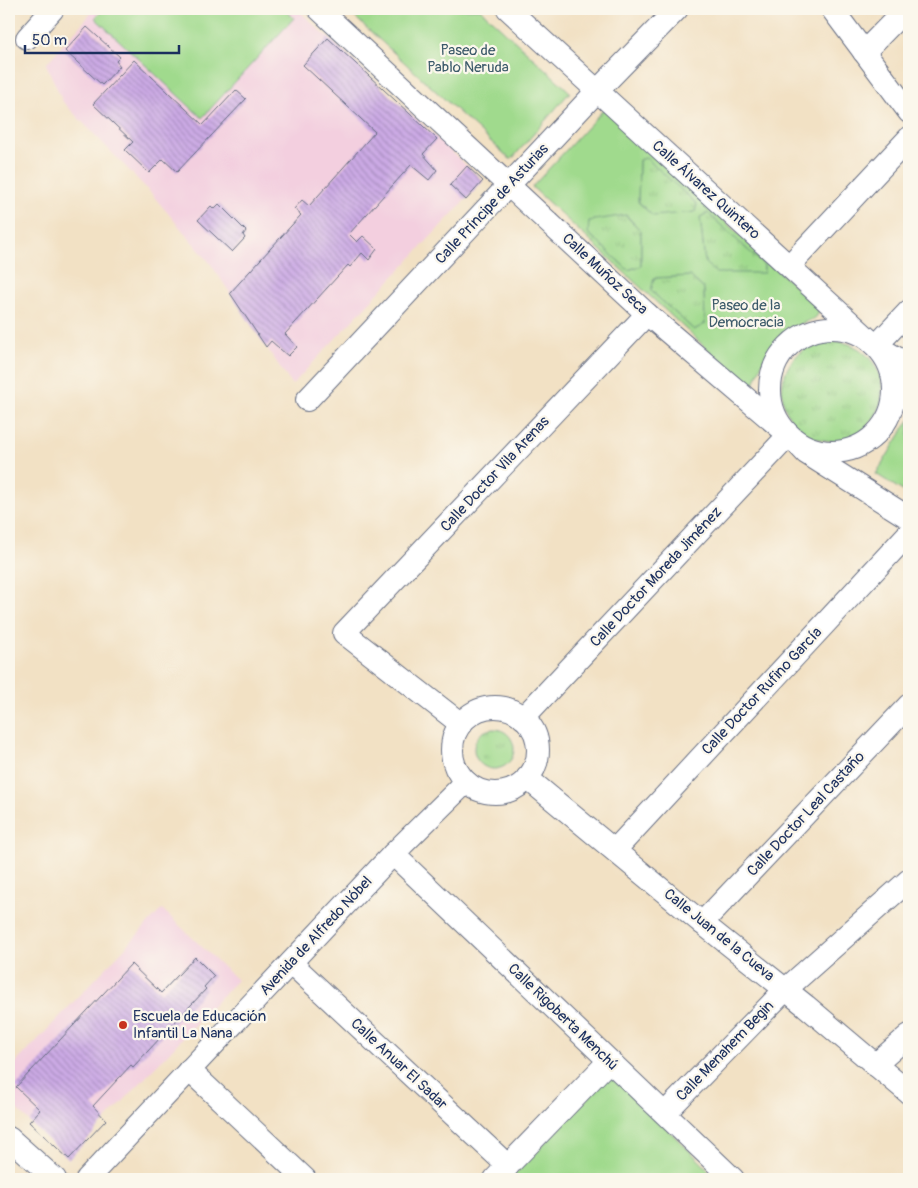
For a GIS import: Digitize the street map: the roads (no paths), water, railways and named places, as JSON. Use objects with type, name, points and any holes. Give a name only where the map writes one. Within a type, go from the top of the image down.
[{"type":"street","points":[[27,38],[53,9]]},
{"type":"street","name":"Calle Muñoz Seca","points":[[319,9],[647,314],[789,435],[806,453],[909,518]]},
{"type":"street","name":"Calle Álvarez Quintero","points":[[508,9],[876,346],[909,365]]},
{"type":"street","name":"Calle Príncipe de Asturias","points":[[307,400],[597,91],[677,9]]},
{"type":"street","points":[[832,9],[909,112]]},
{"type":"street","points":[[864,52],[906,9]]},
{"type":"street","points":[[790,266],[909,138]]},
{"type":"street","points":[[876,346],[909,312]]},
{"type":"street","name":"Calle Doctor Vila Arenas","points":[[461,724],[344,634],[647,314]]},
{"type":"street","points":[[828,328],[838,328],[856,333],[876,346],[888,361],[895,389],[888,419],[876,436],[867,443],[848,451],[827,453],[807,448],[789,435],[777,420],[770,392],[772,373],[786,348],[801,336],[828,328]]},
{"type":"street","name":"Calle Doctor Moreda Jiménez","points":[[523,718],[789,435]]},
{"type":"street","name":"Calle Doctor Rufino García","points":[[615,850],[909,533]]},
{"type":"street","name":"Calle Doctor Leal Castaño","points":[[702,923],[909,705]]},
{"type":"street","points":[[491,708],[512,711],[523,718],[531,729],[536,741],[537,754],[534,767],[527,778],[517,787],[504,792],[490,793],[477,789],[466,782],[457,772],[452,753],[454,734],[461,724],[471,714],[491,708]]},
{"type":"street","name":"Calle Juan de la Cueva","points":[[527,778],[702,923],[786,989],[909,1093]]},
{"type":"street","name":"Avenida de Alfredo Nóbel","points":[[87,1179],[393,854],[466,782]]},
{"type":"street","name":"Calle Rigoberta Menchú","points":[[393,854],[608,1061],[665,1113],[724,1176]]},
{"type":"street","name":"Calle Menahem Begin","points":[[665,1113],[786,989],[909,880]]},
{"type":"street","name":"Calle Anuar El Sadar","points":[[291,963],[501,1173]]},
{"type":"street","points":[[875,1065],[909,1035]]},
{"type":"street","points":[[501,1173],[608,1061]]},
{"type":"street","points":[[189,1070],[305,1179]]},
{"type":"street","points":[[9,1138],[55,1179]]},
{"type":"place","name":"Escuela de Educación Infantil La Nana","points":[[123,1025]]},
{"type":"park label","name":"Paseo de Pablo Neruda","points":[[468,58]]},
{"type":"park label","name":"Paseo de la Democracia","points":[[746,314]]}]
